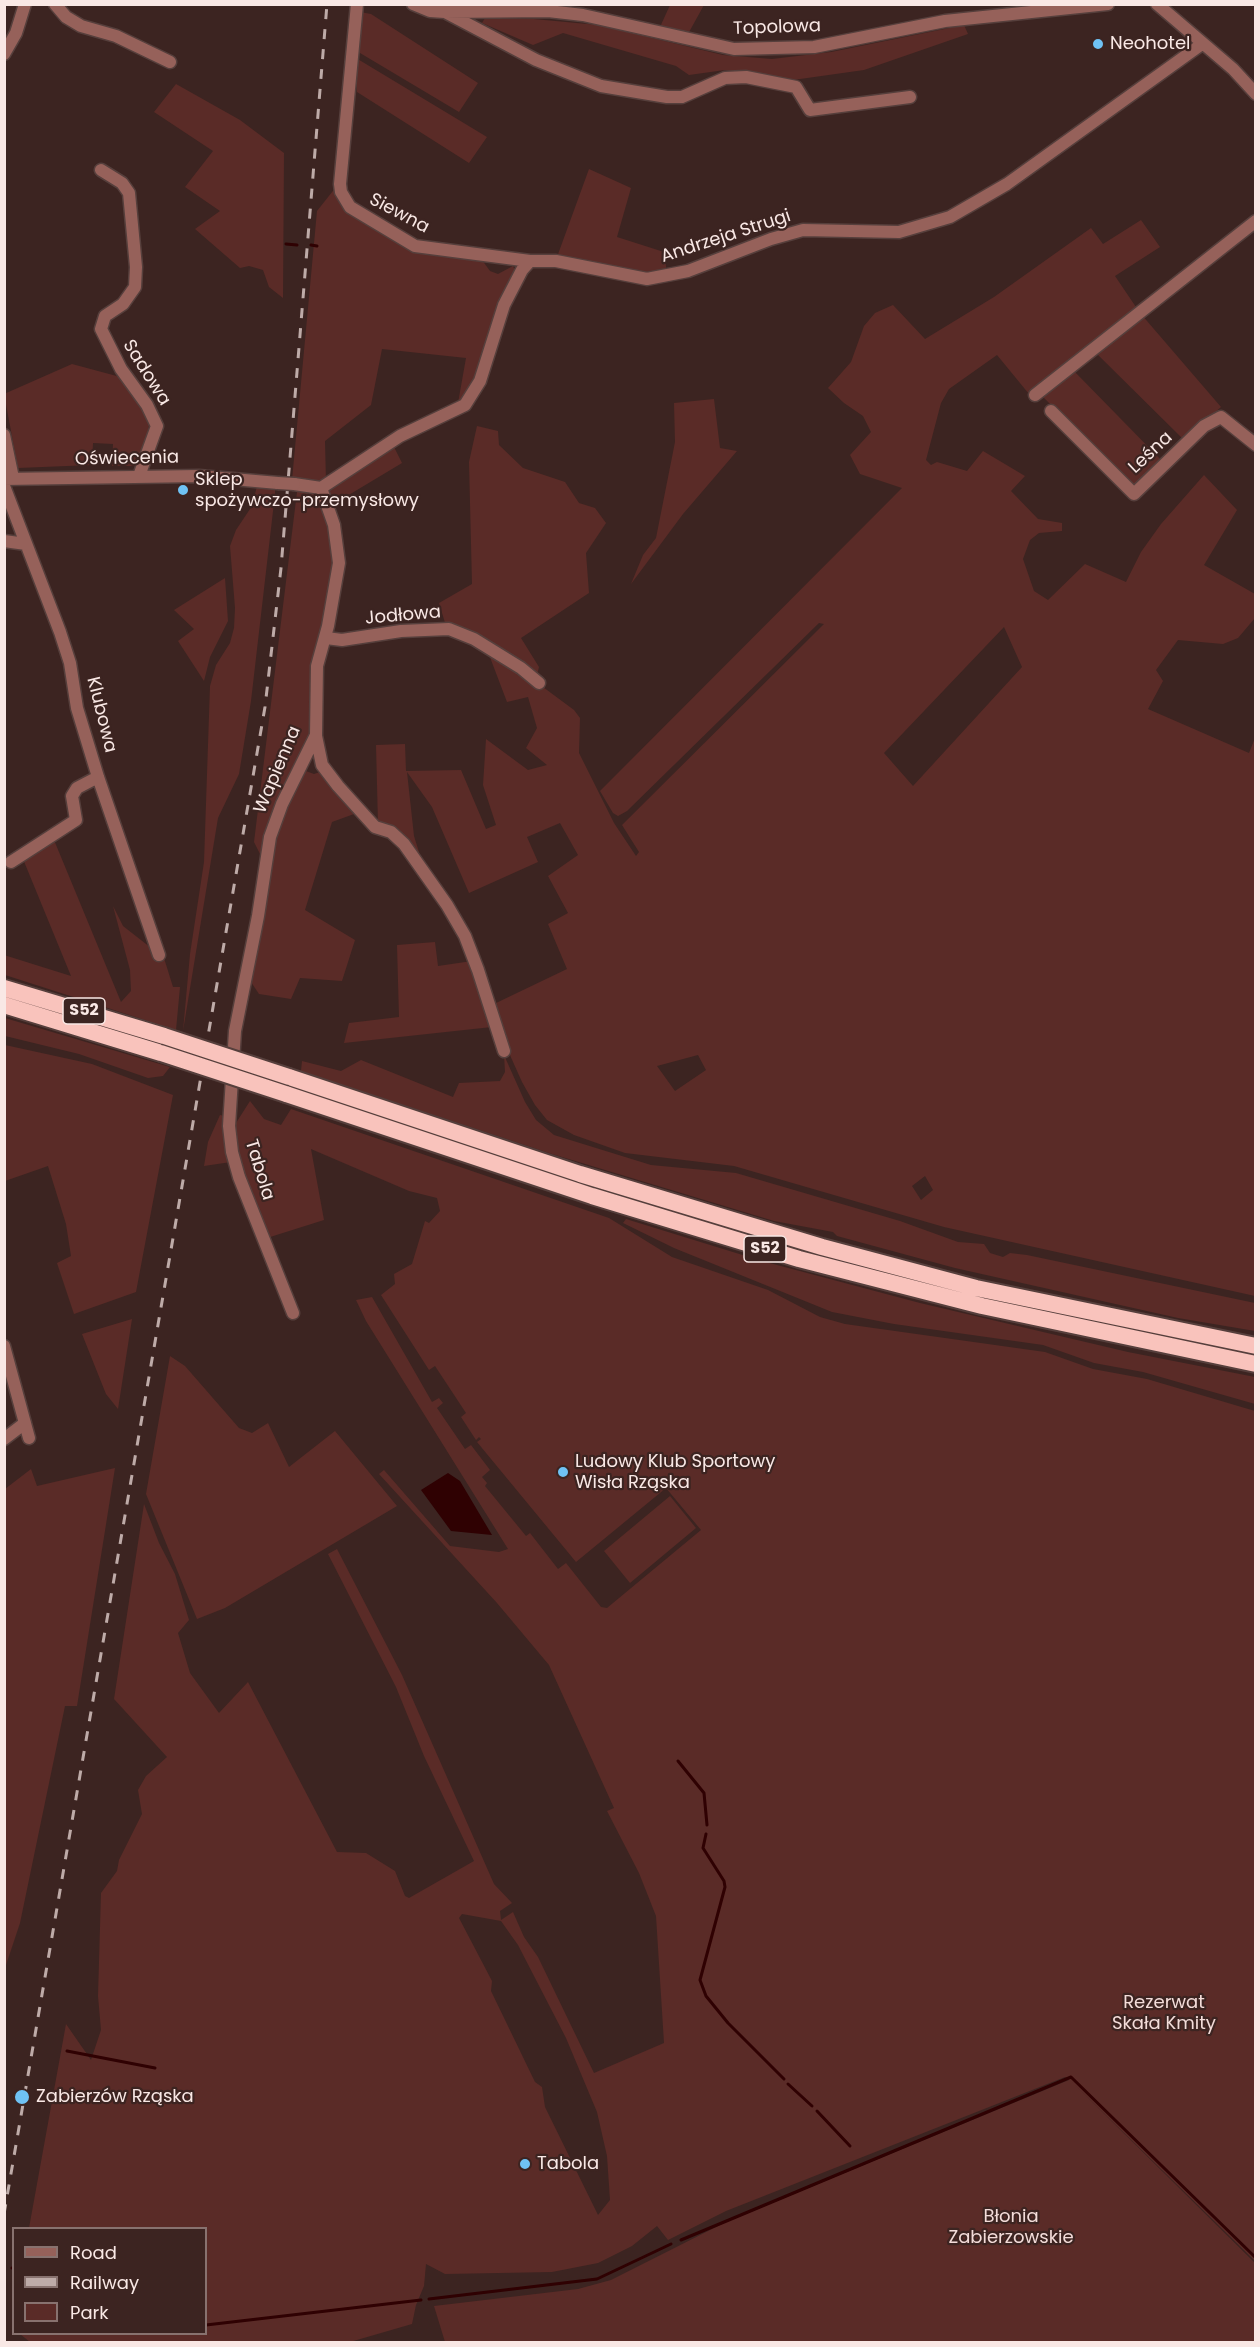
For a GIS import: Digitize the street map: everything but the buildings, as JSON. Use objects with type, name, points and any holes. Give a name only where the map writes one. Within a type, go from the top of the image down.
[{"type":"highway","name":"S52","points":[[4,988],[163,1044],[286,1094],[592,1196],[788,1256],[993,1309],[1256,1364]]},
{"type":"highway","name":"S52","points":[[4,1005],[289,1077],[580,1174],[800,1241],[976,1287],[1256,1346]]},
{"type":"street","points":[[4,54],[16,33],[25,4]]},
{"type":"street","points":[[55,4],[66,17],[81,26],[116,36],[170,62]]},
{"type":"street","name":"Siewna","points":[[357,4],[340,184],[346,202],[357,212],[415,246],[530,261]]},
{"type":"street","name":"Topolowa","points":[[413,4],[430,11],[445,12],[548,11],[583,15],[734,50],[787,49],[847,42],[945,21],[1108,4]]},
{"type":"street","points":[[1157,4],[1256,94]]},
{"type":"street","points":[[445,12],[536,60],[601,86],[681,97],[725,78],[746,77],[796,87],[810,110],[910,98]]},
{"type":"street","name":"Andrzeja Strugi","points":[[530,261],[556,261],[647,279],[664,277],[796,232],[899,232],[950,218],[983,200],[1202,44]]},
{"type":"street","name":"Sadowa","points":[[101,171],[122,183],[129,193],[136,267],[135,287],[123,304],[105,316],[101,330],[121,369],[147,405],[157,426],[139,476]]},
{"type":"street","points":[[1035,395],[1256,221]]},
{"type":"street","points":[[321,488],[400,436],[465,405],[480,381],[504,305],[522,270],[530,261]]},
{"type":"street","name":"Leśna","points":[[1051,411],[1134,494],[1204,426],[1221,417],[1256,445]]},
{"type":"street","name":"Klubowa","points":[[4,435],[7,481],[26,544],[70,663],[77,708],[98,777],[159,954]]},
{"type":"street","name":"Oświecenia","points":[[7,481],[199,476],[321,488]]},
{"type":"street","name":"Wapienna","points":[[235,1031],[258,916],[270,837],[282,804],[316,735],[318,666],[326,638],[339,563],[334,525],[321,488]]},
{"type":"street","points":[[4,541],[26,544]]},
{"type":"street","name":"Jodłowa","points":[[326,638],[342,640],[401,631],[449,629],[474,639],[522,668],[539,683]]},
{"type":"street","points":[[316,735],[322,765],[358,811],[375,827],[391,832],[404,844],[447,905],[465,936],[504,1052]]},
{"type":"street","points":[[303,764],[322,765]]},
{"type":"street","points":[[11,862],[76,820],[72,796],[77,788],[98,777]]},
{"type":"street","name":"Tabola","points":[[235,1031],[229,1126],[232,1152],[276,1274],[293,1313]]},
{"type":"street","points":[[4,1346],[29,1438]]},
{"type":"street","points":[[4,1439],[26,1423]]},
{"type":"green space","points":[[670,5],[704,5],[688,34],[660,27]]},
{"type":"green space","points":[[360,12],[371,14],[478,83],[459,112],[360,53],[356,47]]},
{"type":"green space","points":[[485,18],[534,19],[598,25],[723,55],[772,59],[831,52],[964,25],[968,34],[864,70],[793,80],[725,70],[689,75],[676,66],[563,33],[533,45],[482,23]]},
{"type":"green space","points":[[356,58],[487,137],[469,163],[357,92]]},
{"type":"green space","points":[[176,84],[240,120],[284,153],[283,298],[269,287],[263,270],[249,266],[240,268],[195,229],[220,211],[185,187],[213,151],[154,112]]},
{"type":"green space","points":[[589,169],[631,188],[617,237],[664,252],[667,273],[644,274],[557,257]]},
{"type":"green space","points":[[336,187],[338,196],[404,244],[482,260],[490,271],[498,274],[513,266],[516,273],[474,382],[458,403],[466,358],[382,349],[371,405],[325,441],[326,481],[292,480],[317,211]]},
{"type":"green space","points":[[1141,220],[1160,247],[1115,276],[1138,310],[1029,394],[997,355],[949,389],[941,403],[926,460],[931,465],[937,462],[967,471],[983,451],[1025,476],[1011,491],[1038,519],[1062,523],[1062,531],[1039,533],[1030,540],[1023,559],[1034,591],[1048,600],[1085,564],[1126,582],[1141,552],[1161,524],[1204,475],[1237,510],[1204,565],[1255,594],[1255,618],[1238,638],[1223,644],[1178,640],[1156,670],[1163,681],[1148,709],[1249,753],[1255,738],[1255,1296],[944,1227],[734,1166],[625,1153],[574,1135],[547,1120],[535,1105],[505,1044],[494,1004],[567,969],[548,924],[568,913],[548,876],[578,855],[560,823],[527,837],[538,862],[469,893],[432,807],[407,772],[414,836],[423,865],[378,824],[376,745],[405,744],[406,771],[461,770],[486,829],[496,825],[483,785],[486,739],[528,770],[547,765],[526,748],[537,728],[528,697],[507,702],[488,652],[520,670],[574,710],[580,718],[579,753],[614,823],[636,856],[639,852],[622,825],[824,624],[819,623],[627,811],[618,816],[613,813],[600,791],[902,488],[860,474],[850,455],[871,432],[863,416],[828,388],[851,362],[864,326],[875,313],[893,305],[925,339],[994,297],[1091,228],[1103,244]],"holes":[[[1004,627],[1022,667],[913,786],[884,753]],[[698,1055],[706,1070],[675,1091],[657,1066]],[[925,1176],[933,1190],[921,1200],[912,1186]]]},
{"type":"green space","points":[[1141,314],[1221,407],[1184,440],[1096,353]]},
{"type":"green space","points":[[72,364],[124,378],[147,412],[150,422],[139,466],[112,466],[113,444],[93,443],[92,465],[18,468],[4,394]]},
{"type":"green space","points":[[1074,371],[1163,462],[1141,484],[1133,486],[1043,397]]},
{"type":"green space","points":[[714,399],[720,448],[737,451],[683,514],[631,584],[643,555],[656,538],[675,442],[674,403]]},
{"type":"green space","points":[[477,426],[498,431],[499,445],[523,468],[565,482],[579,503],[595,508],[606,523],[586,553],[589,593],[521,638],[539,667],[537,675],[446,626],[439,603],[472,584],[469,462]]},
{"type":"green space","points":[[393,445],[402,463],[332,505],[326,492],[329,487]]},
{"type":"green space","points":[[257,486],[275,488],[275,494],[251,701],[239,774],[218,818],[183,1031],[190,954],[204,862],[210,686],[216,665],[230,643],[234,628],[235,608],[230,546],[236,530],[252,506]]},
{"type":"green space","points":[[308,490],[318,494],[330,523],[334,567],[313,728],[262,858],[254,842],[297,492]]},
{"type":"green space","points":[[225,578],[228,621],[210,657],[204,681],[178,641],[194,629],[174,610]]},
{"type":"green space","points":[[303,770],[314,774],[323,771],[354,814],[332,822],[305,910],[355,940],[342,981],[300,978],[291,999],[259,994],[247,976],[267,871],[283,808]]},
{"type":"green space","points":[[54,840],[121,1002],[131,991],[130,970],[113,906],[123,926],[164,958],[173,987],[180,987],[176,1030],[5,975],[4,955],[71,976],[23,859]]},
{"type":"green space","points":[[435,942],[438,966],[472,961],[492,1027],[344,1043],[349,1023],[399,1017],[397,945]]},
{"type":"green space","points":[[5,1018],[170,1067],[163,1076],[148,1078],[79,1054],[5,1036]]},
{"type":"green space","points":[[5,1045],[92,1064],[173,1095],[136,1292],[74,1314],[57,1263],[71,1256],[66,1224],[48,1166],[5,1181]]},
{"type":"green space","points":[[504,1055],[525,1102],[536,1120],[554,1135],[651,1165],[736,1173],[900,1221],[958,1242],[984,1244],[990,1253],[1003,1257],[1010,1253],[1027,1255],[1255,1303],[1255,1331],[1178,1318],[955,1268],[837,1236],[833,1232],[774,1221],[552,1154],[301,1071],[302,1061],[341,1071],[361,1060],[453,1097],[459,1083],[500,1081],[505,1072]]},
{"type":"green space","points":[[250,1101],[264,1119],[281,1125],[291,1109],[609,1218],[672,1257],[768,1290],[820,1317],[845,1324],[1045,1352],[1093,1369],[1147,1379],[1255,1411],[1255,2261],[1070,2080],[1255,2263],[1255,2342],[445,2342],[434,2306],[578,2289],[611,2280],[726,2222],[1069,2080],[1065,2077],[726,2211],[668,2240],[657,2226],[632,2246],[598,2263],[552,2272],[445,2274],[426,2264],[424,2286],[416,2305],[412,2324],[350,2342],[30,2342],[21,2335],[207,2335],[207,2227],[29,2227],[66,2024],[91,2060],[101,2030],[98,1996],[101,1893],[117,1871],[119,1860],[142,1814],[138,1790],[146,1776],[167,1757],[114,1699],[144,1504],[159,1543],[175,1574],[189,1620],[178,1633],[190,1673],[219,1713],[248,1682],[337,1852],[366,1853],[395,1871],[405,1896],[409,1898],[474,1861],[424,1756],[396,1687],[328,1554],[337,1549],[402,1675],[494,1884],[512,1903],[500,1911],[501,1920],[513,1912],[524,1937],[538,1957],[594,2073],[664,2043],[656,1916],[639,1873],[607,1811],[614,1808],[549,1665],[497,1603],[379,1474],[384,1470],[450,1546],[499,1552],[508,1549],[366,1321],[356,1300],[372,1297],[432,1402],[439,1398],[443,1403],[437,1408],[465,1449],[471,1445],[490,1470],[482,1477],[487,1483],[485,1486],[526,1536],[530,1533],[558,1569],[566,1563],[601,1607],[607,1608],[701,1530],[666,1488],[576,1562],[477,1442],[481,1439],[479,1437],[476,1440],[461,1417],[466,1413],[435,1366],[429,1370],[381,1295],[395,1284],[394,1274],[412,1264],[425,1221],[429,1223],[440,1211],[437,1198],[409,1191],[311,1149],[324,1220],[267,1238],[236,1151],[236,1123]],"holes":[[[462,1914],[501,1921],[518,1945],[566,2038],[597,2112],[607,2156],[610,2200],[598,2215],[545,2107],[542,2087],[535,2082],[491,1991],[492,1981],[459,1918]]]},
{"type":"green space","points":[[220,1115],[225,1116],[231,1162],[204,1166],[208,1142]]},
{"type":"green space","points":[[626,1219],[762,1261],[920,1303],[1128,1352],[1255,1377],[1255,1404],[1143,1372],[1094,1363],[1043,1345],[894,1324],[832,1312],[674,1248],[623,1223]]},
{"type":"green space","points":[[132,1319],[118,1409],[106,1394],[82,1334]]},
{"type":"green space","points":[[170,1356],[185,1366],[239,1428],[252,1433],[268,1423],[289,1467],[335,1431],[397,1506],[225,1608],[197,1619],[146,1494]]},
{"type":"green space","points":[[115,1468],[77,1706],[65,1706],[20,1923],[5,1968],[5,1489],[31,1469],[37,1486]]},
{"type":"green space","points":[[670,1496],[696,1528],[630,1583],[604,1551]]},
{"type":"shaded area","points":[[448,1473],[460,1481],[492,1535],[451,1531],[421,1490]]},
{"type":"waterway","points":[[286,244],[297,245]]},
{"type":"waterway","points":[[311,245],[317,246]]},
{"type":"waterway","points":[[678,1761],[704,1793],[707,1825]]},
{"type":"waterway","points":[[706,1834],[703,1848],[724,1881],[725,1887],[700,1980],[706,1996],[728,2023],[784,2079]]},
{"type":"waterway","points":[[67,2051],[155,2068]]},
{"type":"waterway","points":[[681,2240],[1071,2077],[1256,2258]]},
{"type":"waterway","points":[[788,2084],[812,2106]]},
{"type":"waterway","points":[[817,2111],[850,2146]]},
{"type":"waterway","points":[[429,2299],[597,2279],[671,2244]]},
{"type":"waterway","points":[[207,2325],[421,2300]]},
{"type":"railway","points":[[4,2214],[265,707],[281,568],[327,4]]},
{"type":"place","name":"Neohotel","points":[[1098,44]]},
{"type":"place","name":"Sklep spożywczo-przemysłowy","points":[[183,490]]},
{"type":"place","name":"Ludowy Klub Sportowy Wisła Rząska","points":[[563,1472]]},
{"type":"place","name":"Zabierzów Rząska","points":[[22,2097]]},
{"type":"place","name":"Tabola","points":[[525,2164]]},
{"type":"park label","name":"Rezerwat Skała Kmity","points":[[1164,2013]]},
{"type":"park label","name":"Błonia Zabierzowskie","points":[[1011,2227]]}]
